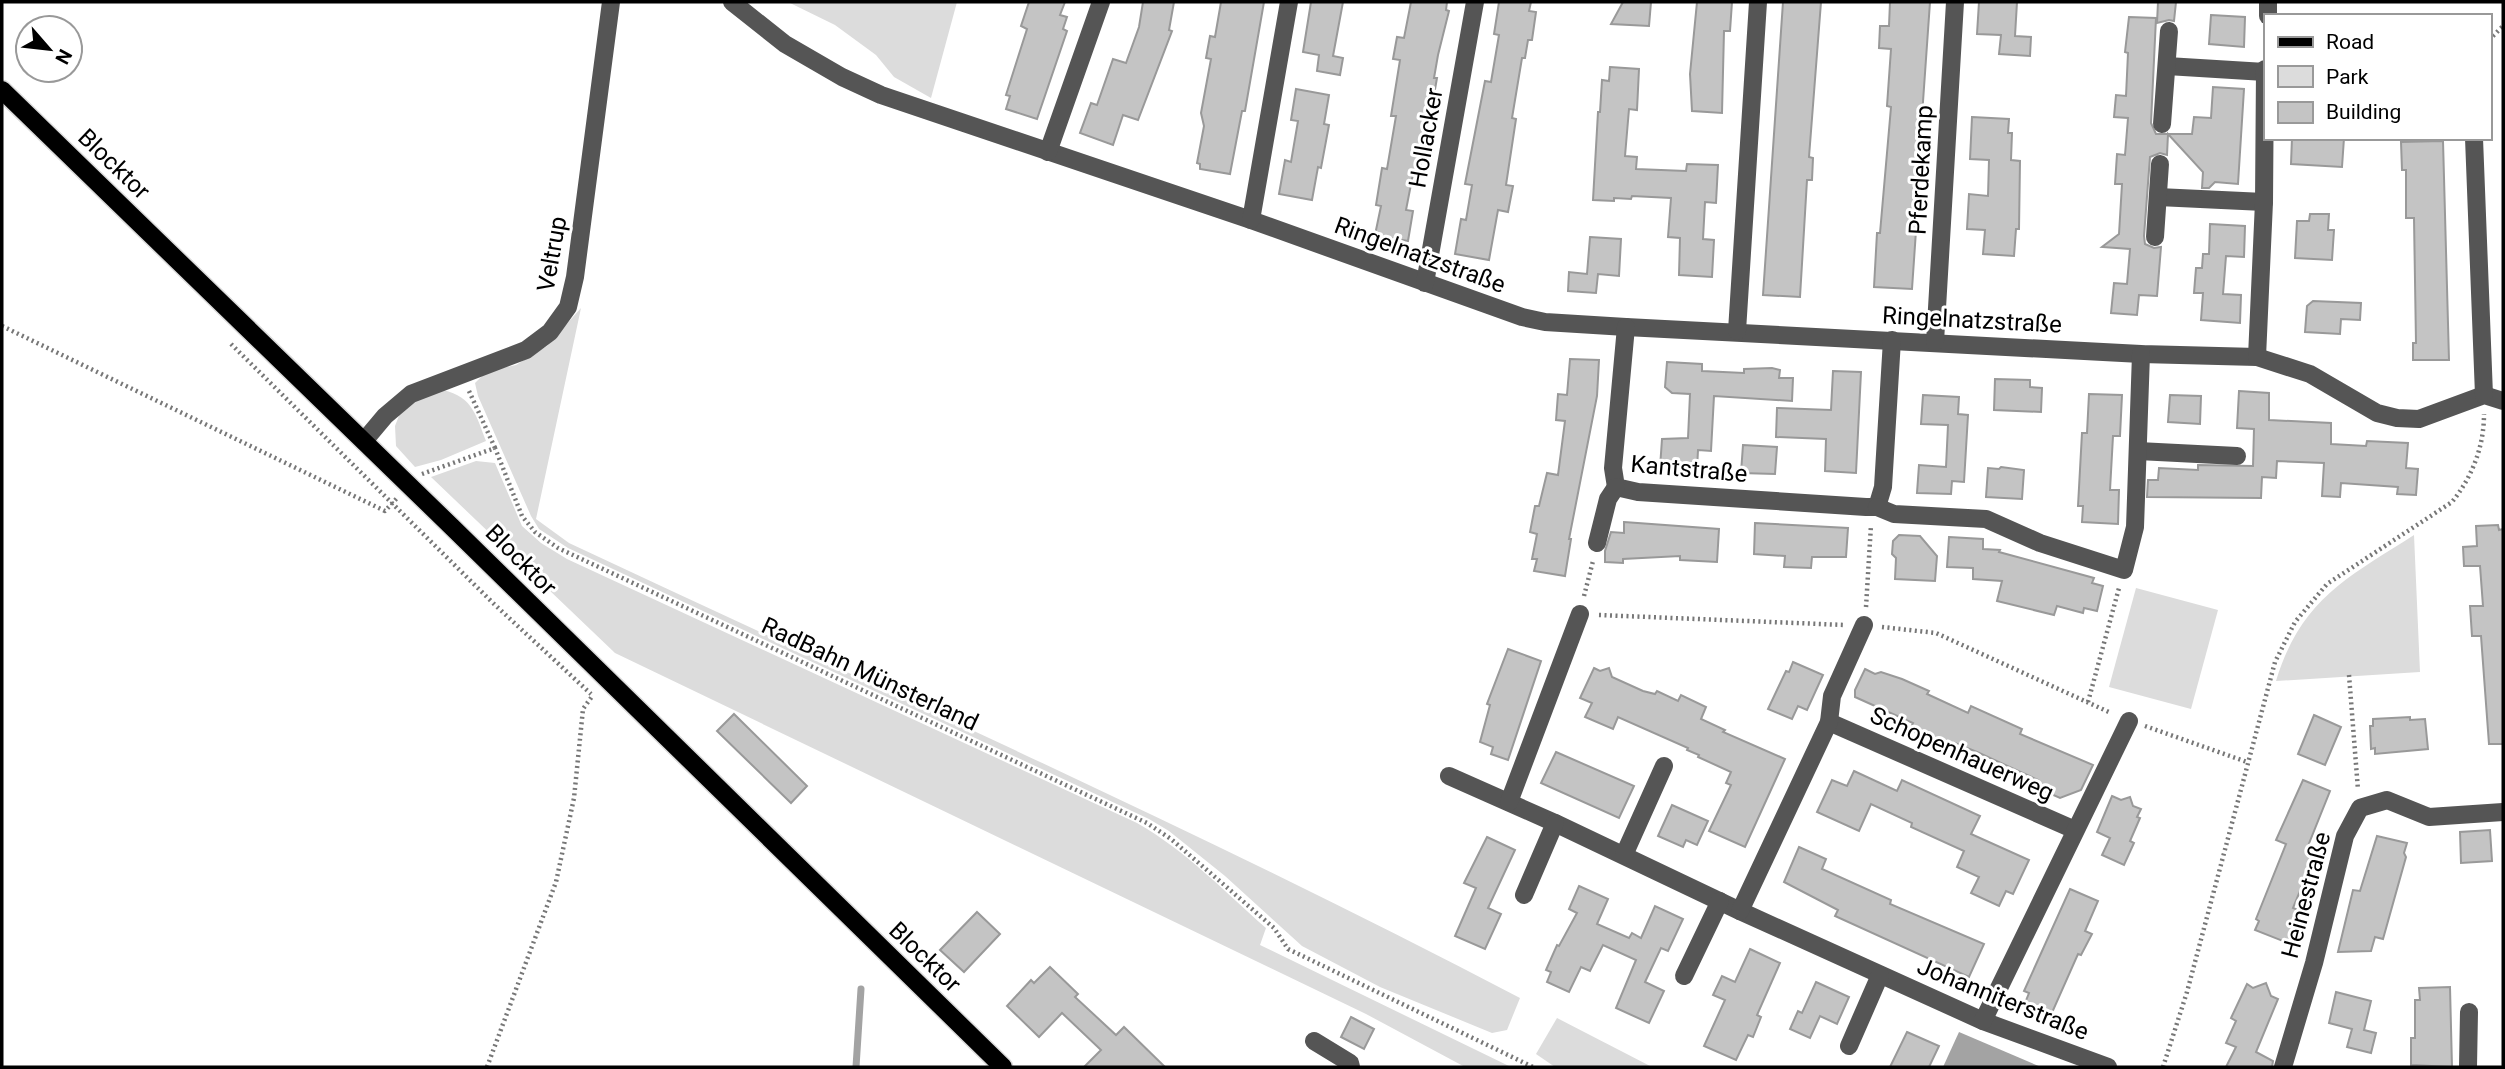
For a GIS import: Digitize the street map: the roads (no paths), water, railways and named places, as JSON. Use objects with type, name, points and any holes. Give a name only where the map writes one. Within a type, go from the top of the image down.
[{"type":"main road","name":"Blocktor","points":[[2,90],[1003,1067]]},
{"type":"street","name":"Veltrup","points":[[364,441],[385,416],[411,394],[526,350],[550,332],[568,307],[577,264],[611,2]]},
{"type":"street","name":"Ringelnatzstraße","points":[[732,2],[785,44],[842,77],[881,95],[1251,220],[1522,317],[1545,322],[1626,327],[1935,341],[2141,354],[2257,357],[2310,374],[2377,413],[2397,418],[2419,419],[2484,396]]},
{"type":"street","points":[[1048,152],[1101,2]]},
{"type":"street","points":[[1251,220],[1289,2]]},
{"type":"street","name":"Hollacker","points":[[1425,283],[1475,2]]},
{"type":"street","points":[[1737,331],[1758,2]]},
{"type":"street","name":"Pferdekamp","points":[[1935,341],[1955,2]]},
{"type":"street","points":[[2162,124],[2169,31]]},
{"type":"street","points":[[2167,66],[2264,71]]},
{"type":"street","points":[[2257,357],[2264,140]]},
{"type":"street","points":[[2474,140],[2484,396],[2503,401]]},
{"type":"street","points":[[2155,237],[2160,164]]},
{"type":"street","points":[[2158,197],[2264,202]]},
{"type":"street","name":"Kantstraße","points":[[1626,327],[1613,468],[1616,487],[1638,492],[1877,507],[1894,514],[1986,519],[2017,534],[2124,570],[2135,527],[2138,451]]},
{"type":"street","points":[[1877,507],[1883,487],[1892,340]]},
{"type":"street","points":[[2141,354],[2138,451],[2237,456]]},
{"type":"street","points":[[1597,543],[1608,499],[1616,487]]},
{"type":"street","points":[[1509,802],[1580,614]]},
{"type":"street","name":"Schopenhauerweg","points":[[1740,911],[1829,722],[1832,695],[1864,625]]},
{"type":"street","name":"Schopenhauerweg","points":[[1983,1021],[2129,720]]},
{"type":"street","name":"Schopenhauerweg","points":[[1829,722],[2076,830]]},
{"type":"street","points":[[1623,855],[1664,766]]},
{"type":"street","name":"Johanniterstraße","points":[[1449,776],[1983,1021],[2108,1067]]},
{"type":"street","name":"Heinestraße","points":[[2283,1067],[2314,963],[2345,836],[2360,807],[2387,800],[2429,817],[2503,812]]},
{"type":"street","points":[[1524,895],[1555,823]]},
{"type":"street","points":[[1684,976],[1720,901]]},
{"type":"street","name":"Johanniterstraße","points":[[1849,1046],[1880,975]]},
{"type":"street","points":[[2468,1067],[2469,1012]]},
{"type":"street","points":[[1314,1041],[1350,1063],[1351,1067]]},
{"type":"waterway","points":[[856,1067],[861,989]]}]
